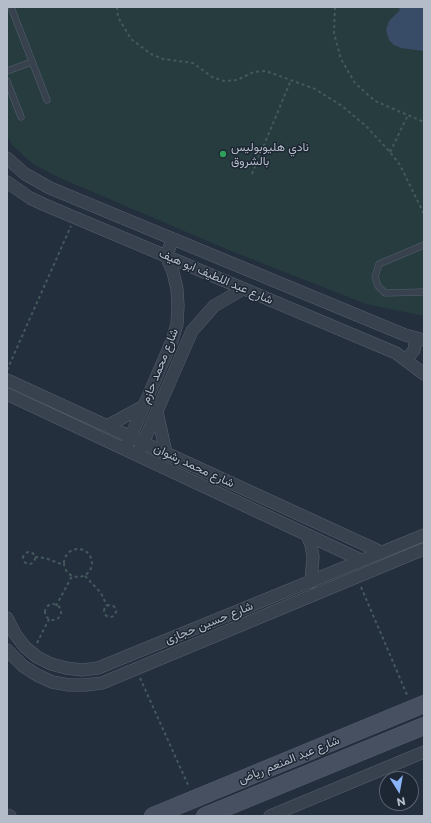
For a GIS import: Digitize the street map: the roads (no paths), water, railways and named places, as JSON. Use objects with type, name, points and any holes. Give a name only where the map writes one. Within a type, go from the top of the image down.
[{"type":"street","name":"شارع عبد اللطيف ابو هيف","points":[[7,158],[25,174],[50,188],[420,340]]},
{"type":"street","name":"شارع عبد اللطيف ابو هيف","points":[[7,182],[30,198],[75,218],[396,353],[424,374]]},
{"type":"street","points":[[166,256],[173,239]]},
{"type":"street","name":"شارع محمد حازم","points":[[125,450],[172,340],[177,324],[177,289],[173,272],[166,256]]},
{"type":"street","name":"شارع محمد حازم","points":[[138,455],[192,331],[214,306],[243,289]]},
{"type":"street","points":[[406,360],[420,340]]},
{"type":"street","name":"شارع محمد رشوان","points":[[7,380],[381,552]]},
{"type":"street","name":"شارع محمد رشوان","points":[[7,394],[306,535],[365,559]]},
{"type":"street","points":[[107,426],[144,406]]},
{"type":"street","points":[[157,410],[166,453]]},
{"type":"street","points":[[306,535],[311,545],[313,557],[311,582]]},
{"type":"street","name":"شارع حسين حجازى","points":[[7,618],[15,634],[32,652],[51,664],[82,670],[98,668],[424,535]]},
{"type":"street","name":"شارع حسين حجازى","points":[[7,650],[23,666],[37,675],[68,685],[85,686],[102,683],[424,549]]},
{"type":"street","points":[[365,559],[373,570]]},
{"type":"street","name":"شارع عبد المنعم رياض","points":[[153,816],[418,706]]},
{"type":"street","name":"شارع عبد المنعم رياض","points":[[205,816],[424,726]]},
{"type":"street","points":[[309,752],[317,770]]},
{"type":"street","points":[[270,816],[283,814],[424,753]]},
{"type":"lane","points":[[11,7],[47,100]]},
{"type":"lane","points":[[7,71],[32,62]]},
{"type":"lane","points":[[7,81],[21,117]]},
{"type":"lane","points":[[424,245],[379,264],[375,277],[378,286],[385,293],[424,292]]},
{"type":"water","points":[[398,7],[422,7],[424,9],[424,51],[401,48],[394,45],[389,40],[386,30],[389,21],[400,10]]},
{"type":"place","name":"نادي هليوبوليس بالشروق","points":[[223,154]]}]
